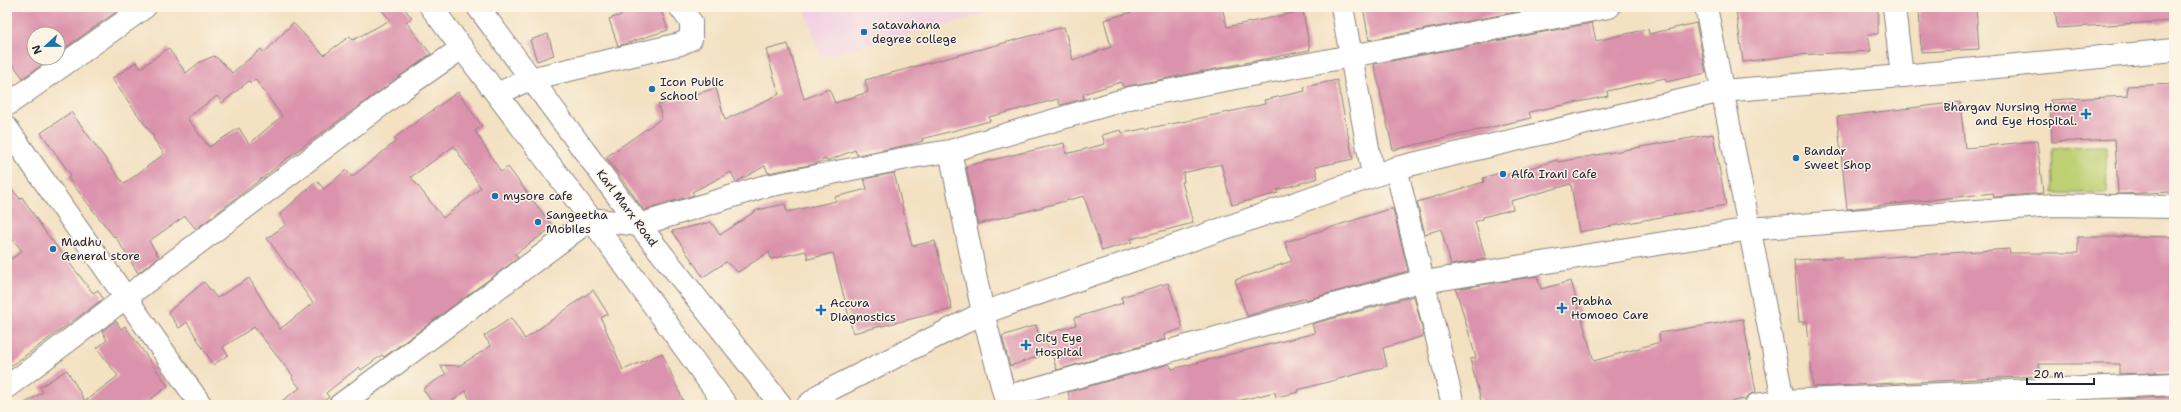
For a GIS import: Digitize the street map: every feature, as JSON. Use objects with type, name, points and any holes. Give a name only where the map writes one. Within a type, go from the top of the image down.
[{"type":"street","points":[[7,105],[145,7]]},
{"type":"street","points":[[431,7],[590,219],[726,405]]},
{"type":"street","name":"Karl Marx Road","points":[[478,7],[639,225],[781,405]]},
{"type":"street","points":[[497,94],[530,79],[680,44],[691,39],[691,22],[680,7]]},
{"type":"street","points":[[1342,7],[1373,175]]},
{"type":"street","points":[[340,405],[590,219],[639,225],[762,187],[912,157],[950,152],[1130,98],[1609,7]]},
{"type":"street","points":[[1706,7],[1784,403]]},
{"type":"street","points":[[1894,7],[1902,76]]},
{"type":"street","points":[[7,387],[404,88],[462,48]]},
{"type":"street","points":[[808,405],[821,394],[983,313],[1396,168],[1722,91],[1902,76],[2174,50]]},
{"type":"street","points":[[7,128],[201,405]]},
{"type":"street","points":[[950,152],[983,313],[1006,401],[1423,280],[1424,282],[1750,229],[2054,205],[2174,207]]},
{"type":"street","points":[[1396,168],[1454,405]]},
{"type":"street","points":[[1756,405],[2174,384]]},
{"type":"shaded area","name":"satavahana degree college","points":[[804,7],[1012,7],[821,57]]},
{"type":"green space","points":[[2106,147],[2107,193],[2053,193],[2052,148]]},
{"type":"building","points":[[7,7],[123,7],[66,47],[66,26],[26,26],[26,66],[40,66],[23,78],[7,57]]},
{"type":"building","points":[[379,7],[403,7],[412,18],[406,22],[431,54],[305,145],[196,229],[185,216],[149,241],[159,257],[138,273],[115,236],[114,237],[68,178],[71,175],[41,133],[71,112],[124,184],[164,154],[153,138],[154,137],[112,79],[136,62],[141,68],[168,48],[186,73],[200,62],[214,56],[232,73],[261,49],[264,53],[293,23],[324,55],[350,36],[353,40],[390,20]],"holes":[[[255,79],[282,116],[249,144],[239,128],[209,147],[187,118],[217,96],[222,103],[249,81],[251,83]]]},
{"type":"building","points":[[645,7],[660,7],[668,30],[618,46],[609,19]]},
{"type":"building","points":[[1150,7],[1222,7],[1227,27],[1303,11],[1310,50],[1123,87],[1121,82],[1083,94],[1084,99],[1060,105],[1058,99],[989,117],[990,121],[922,139],[923,141],[913,144],[857,155],[855,150],[827,161],[825,159],[815,164],[768,173],[765,166],[736,182],[731,172],[692,192],[694,195],[644,210],[606,157],[662,118],[658,105],[716,88],[725,120],[779,94],[766,50],[788,44],[804,99],[829,89],[835,103],[868,92],[865,80],[1064,27],[1073,60],[1111,47],[1104,20]]},
{"type":"building","points":[[1363,7],[1542,7],[1369,40]]},
{"type":"building","points":[[1745,7],[1878,7],[1878,34],[1868,34],[1871,51],[1796,55],[1743,62],[1736,9]]},
{"type":"building","points":[[1919,7],[1976,7],[1979,49],[1921,52]]},
{"type":"building","points":[[2055,7],[2174,7],[2174,21],[2057,28]]},
{"type":"building","points":[[1592,23],[1596,41],[1648,29],[1649,34],[1696,23],[1706,73],[1666,82],[1665,78],[1607,91],[1608,96],[1529,112],[1531,118],[1393,150],[1374,64]]},
{"type":"building","points":[[548,34],[554,55],[537,61],[530,40]]},
{"type":"building","points":[[1337,80],[1353,159],[1315,167],[1318,178],[1277,190],[1278,193],[1232,205],[1221,164],[1183,173],[1184,182],[1182,182],[1193,223],[1131,239],[1132,242],[1102,251],[1084,196],[978,224],[966,166],[1064,143],[1066,154],[1105,144],[1102,135],[1121,130],[1122,133],[1187,121],[1265,104],[1264,100],[1305,91],[1304,87]]},
{"type":"building","points":[[2174,84],[2174,192],[2118,194],[2115,139],[2052,142],[2050,100],[2128,96],[2127,86]]},
{"type":"building","points":[[458,92],[482,126],[475,131],[501,172],[508,167],[553,227],[515,254],[518,258],[384,357],[382,355],[361,370],[359,367],[326,393],[329,397],[318,405],[276,405],[300,388],[292,378],[293,376],[254,327],[223,347],[228,355],[213,365],[187,322],[179,328],[168,312],[204,282],[217,298],[249,278],[280,329],[313,303],[267,238],[286,225],[280,214],[317,181],[324,189],[346,170],[352,177],[396,141],[394,138]],"holes":[[[454,146],[481,188],[443,218],[411,177]]]},
{"type":"building","points":[[1960,102],[1965,148],[2037,141],[2043,193],[1994,197],[1993,193],[1847,209],[1837,117]]},
{"type":"building","points":[[1713,134],[1726,205],[1579,232],[1571,184],[1511,201],[1513,209],[1483,217],[1483,219],[1475,222],[1486,259],[1451,265],[1441,229],[1425,234],[1417,202],[1484,182],[1483,178],[1502,172],[1503,176],[1557,160],[1558,162]]},
{"type":"building","points":[[894,173],[912,246],[935,241],[952,309],[853,333],[833,253],[808,259],[806,251],[771,259],[769,252],[738,272],[726,262],[703,277],[672,231],[711,222],[720,235],[757,210],[785,204],[787,212],[836,201],[835,197],[867,189],[864,179]]},
{"type":"building","points":[[7,182],[20,199],[22,197],[46,233],[93,293],[98,290],[103,299],[7,369],[7,262],[22,251],[7,232]]},
{"type":"building","points":[[1393,209],[1408,271],[1306,300],[1306,298],[1247,316],[1235,280],[1292,261],[1285,242]]},
{"type":"building","points":[[2078,237],[2174,237],[2174,372],[2119,374],[2119,364],[2039,364],[2040,376],[1813,387],[1807,321],[1799,322],[1794,260],[1843,257],[1843,260],[2009,249],[2010,253],[2078,253]]},
{"type":"building","points":[[1537,276],[1541,289],[1571,281],[1594,361],[1660,342],[1659,333],[1743,319],[1756,392],[1749,395],[1746,399],[1709,405],[1482,405],[1470,359],[1476,358],[1456,289]]},
{"type":"building","points":[[1168,283],[1183,328],[1164,335],[1165,339],[1057,370],[1051,352],[1010,366],[1002,336],[1036,325],[1039,336],[1076,325],[1074,318],[1123,303],[1121,297]]},
{"type":"building","points":[[593,290],[608,314],[601,318],[623,370],[662,353],[685,405],[472,405],[466,391],[446,405],[434,405],[423,389],[446,374],[440,365],[459,366],[491,346],[484,336],[511,318],[525,339]]},
{"type":"building","points":[[1414,296],[1424,336],[1383,348],[1387,366],[1298,390],[1299,392],[1276,397],[1275,392],[1237,401],[1238,405],[1071,405],[1068,392],[1169,364],[1172,369],[1315,333],[1312,324]]},
{"type":"building","points":[[116,321],[121,329],[125,326],[168,386],[143,405],[22,405],[43,392],[40,387],[67,370],[85,401],[118,376],[97,348],[107,340],[102,331]]},
{"type":"building","points":[[2174,397],[2174,405],[2118,405],[2118,399]]},
{"type":"place","name":"satavahana degree college","points":[[864,32]]},
{"type":"place","name":"Icon Public School","points":[[652,89]]},
{"type":"place","name":"Bhargav Nursing Home and Eye Hospital.","points":[[2086,114]]},
{"type":"place","name":"Bandar Sweet Shop","points":[[1796,158]]},
{"type":"place","name":"Alfa Irani Cafe","points":[[1503,174]]},
{"type":"place","name":"mysore cafe","points":[[495,196]]},
{"type":"place","name":"Sangeetha Mobiles","points":[[538,222]]},
{"type":"place","name":"Madhu General store","points":[[53,249]]},
{"type":"place","name":"Prabha Homoeo Care","points":[[1562,308]]},
{"type":"place","name":"Accura Diagnostics","points":[[821,310]]},
{"type":"place","name":"City Eye Hospital","points":[[1026,345]]}]
